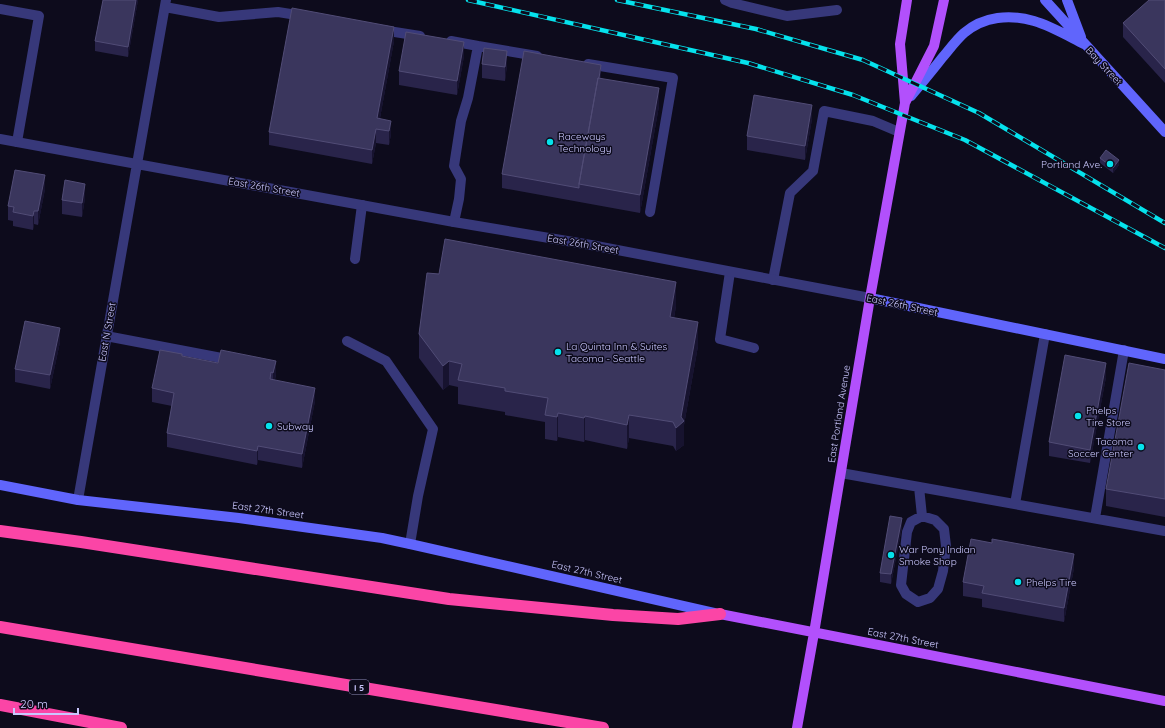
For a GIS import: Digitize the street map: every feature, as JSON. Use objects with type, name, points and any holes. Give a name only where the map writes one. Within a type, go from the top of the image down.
[{"type":"highway","points":[[0,531],[81,542],[449,599],[605,614],[678,619],[720,614]]},
{"type":"highway","name":"I 5","points":[[0,627],[603,728]]},
{"type":"highway","points":[[0,705],[121,728]]},
{"type":"main road","name":"East Portland Avenue","points":[[797,728],[870,298],[905,103],[900,44],[907,0]]},
{"type":"main road","name":"East Portland Avenue","points":[[905,103],[934,46],[944,0]]},
{"type":"main road","name":"East 27th Street","points":[[720,614],[1165,701]]},
{"type":"street","points":[[726,0],[732,3],[787,16],[837,10]]},
{"type":"street","name":"Bay Street","points":[[1045,0],[1165,132]]},
{"type":"street","points":[[1067,0],[1084,44]]},
{"type":"street","points":[[166,3],[219,17],[278,12],[316,18]]},
{"type":"street","name":"East N Street","points":[[78,500],[166,3]]},
{"type":"street","points":[[0,9],[39,16],[17,142]]},
{"type":"street","points":[[905,103],[964,33],[977,24],[991,19],[1019,17],[1034,21],[1084,44]]},
{"type":"street","points":[[370,28],[548,57]]},
{"type":"street","points":[[454,222],[459,199],[461,179],[454,166],[461,120],[468,98],[478,46]]},
{"type":"street","points":[[579,62],[673,78],[650,212]]},
{"type":"street","points":[[773,280],[790,193],[813,172],[824,111],[873,121],[900,132]]},
{"type":"street","name":"East 26th Street","points":[[0,139],[454,222],[591,245],[870,298],[1165,358]]},
{"type":"street","points":[[355,259],[362,205]]},
{"type":"street","points":[[730,272],[720,339],[754,348]]},
{"type":"street","points":[[1015,504],[1045,334]]},
{"type":"street","points":[[106,336],[242,362]]},
{"type":"street","points":[[346,341],[386,360],[433,429],[418,496],[410,544]]},
{"type":"street","points":[[1095,518],[1124,350]]},
{"type":"street","points":[[841,473],[1165,531]]},
{"type":"street","name":"East 27th Street","points":[[0,485],[78,500],[239,518],[375,537],[720,614]]},
{"type":"street","points":[[919,487],[922,516]]},
{"type":"street","points":[[922,516],[935,520],[944,529],[946,546],[938,589],[930,598],[918,602],[906,594],[901,585],[907,532],[911,522],[922,516]]},
{"type":"building","points":[[103,0],[136,0],[128,47],[95,41]]},
{"type":"building","points":[[1149,0],[1165,0],[1165,69],[1123,23]]},
{"type":"building","points":[[292,8],[394,27],[377,118],[391,121],[389,131],[376,129],[372,150],[269,132]]},
{"type":"building","points":[[406,32],[464,42],[457,81],[399,71]]},
{"type":"building","points":[[484,48],[507,51],[505,67],[482,64]]},
{"type":"building","name":"Raceways Technology","points":[[524,51],[601,65],[579,188],[502,174]]},
{"type":"building","points":[[598,78],[659,88],[640,195],[579,184]]},
{"type":"building","points":[[754,95],[812,105],[805,146],[747,136]]},
{"type":"building","points":[[1106,150],[1119,160],[1113,168],[1100,158]]},
{"type":"building","points":[[15,170],[45,175],[38,211],[34,211],[33,216],[13,212],[14,207],[8,206]]},
{"type":"building","points":[[65,180],[85,184],[82,203],[62,200]]},
{"type":"building","name":"La Quinta Inn & Suites Tacoma - Seattle","points":[[445,239],[676,282],[670,317],[698,322],[681,417],[684,421],[676,428],[673,422],[629,415],[627,425],[585,416],[584,418],[558,413],[557,417],[545,415],[548,398],[505,391],[505,388],[458,380],[462,364],[449,361],[443,366],[419,334],[427,273],[439,274]]},
{"type":"building","points":[[25,321],[60,328],[50,375],[15,369]]},
{"type":"building","points":[[160,350],[218,363],[221,350],[276,361],[273,373],[271,372],[270,379],[315,388],[302,454],[258,446],[257,451],[167,433],[174,393],[152,388]]},
{"type":"building","name":"Phelps Tire Store","points":[[1065,355],[1106,363],[1090,450],[1049,442]]},
{"type":"building","name":"Tacoma Soccer Center","points":[[1129,363],[1165,370],[1165,499],[1106,489]]},
{"type":"building","name":"War Pony Indian Smoke Shop","points":[[890,516],[902,518],[891,574],[880,573]]},
{"type":"building","name":"Phelps Tire","points":[[971,539],[992,543],[992,539],[1074,554],[1064,608],[982,593],[984,586],[963,582]]},
{"type":"railway","points":[[468,0],[748,63],[853,95],[965,140],[1165,248]]},
{"type":"railway","points":[[617,0],[756,29],[863,60],[979,113],[1165,223]]},
{"type":"place","name":"Raceways Technology","points":[[550,142]]},
{"type":"place","name":"Portland Ave.","points":[[1110,164]]},
{"type":"place","name":"La Quinta Inn & Suites Tacoma - Seattle","points":[[558,352]]},
{"type":"place","name":"Phelps Tire Store","points":[[1078,416]]},
{"type":"place","name":"Subway","points":[[269,426]]},
{"type":"place","name":"Tacoma Soccer Center","points":[[1141,447]]},
{"type":"place","name":"War Pony Indian Smoke Shop","points":[[891,555]]},
{"type":"place","name":"Phelps Tire","points":[[1018,582]]}]
